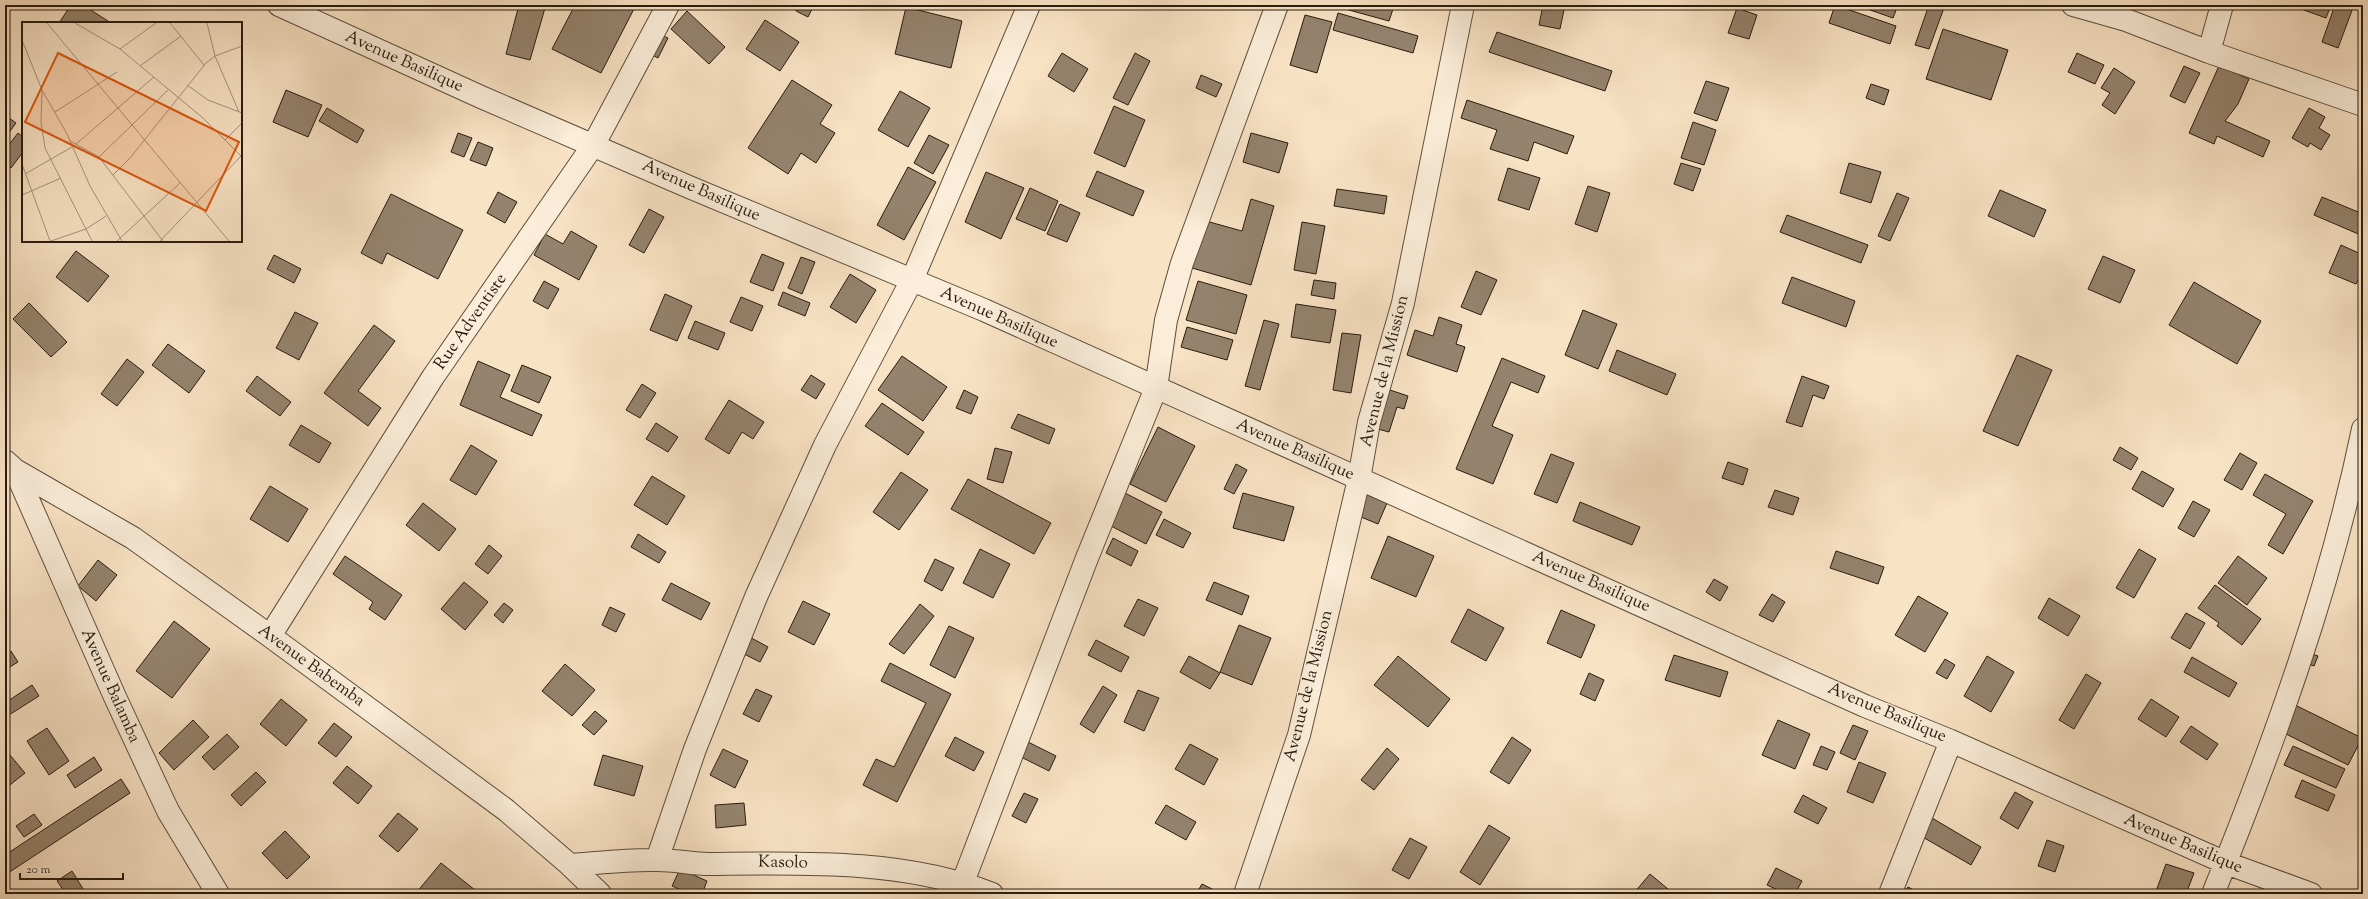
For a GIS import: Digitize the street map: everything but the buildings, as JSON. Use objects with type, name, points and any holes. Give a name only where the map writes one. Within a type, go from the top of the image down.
[{"type":"street","name":"Avenue Basilique","points":[[279,5],[481,97],[594,144],[776,224],[984,310],[1865,706],[1951,741],[2226,863],[2311,894]]},
{"type":"street","name":"Rue Adventiste","points":[[270,636],[433,377],[594,144],[668,5]]},
{"type":"street","points":[[657,860],[695,749],[756,597],[825,445],[912,280],[1029,5]]},
{"type":"street","points":[[963,882],[1087,558],[1156,388],[1166,320],[1182,263],[1277,5]]},
{"type":"street","name":"Avenue de la Mission","points":[[1245,894],[1299,736],[1359,479],[1369,422],[1403,303],[1463,5]]},
{"type":"street","points":[[2073,5],[2126,20],[2209,52],[2363,105]]},
{"type":"street","points":[[2209,52],[2222,5]]},
{"type":"street","points":[[2213,894],[2292,688],[2313,623],[2340,529],[2363,429]]},
{"type":"street","name":"Avenue Babemba","points":[[10,466],[133,538],[270,636],[506,810],[570,865],[600,894]]},
{"type":"street","name":"Avenue Balamba","points":[[10,466],[168,812],[218,894]]},
{"type":"street","points":[[1890,894],[1951,741]]},
{"type":"street","name":"Kasolo","points":[[570,865],[657,860],[707,864],[787,862],[866,867],[963,882],[992,894]]}]
